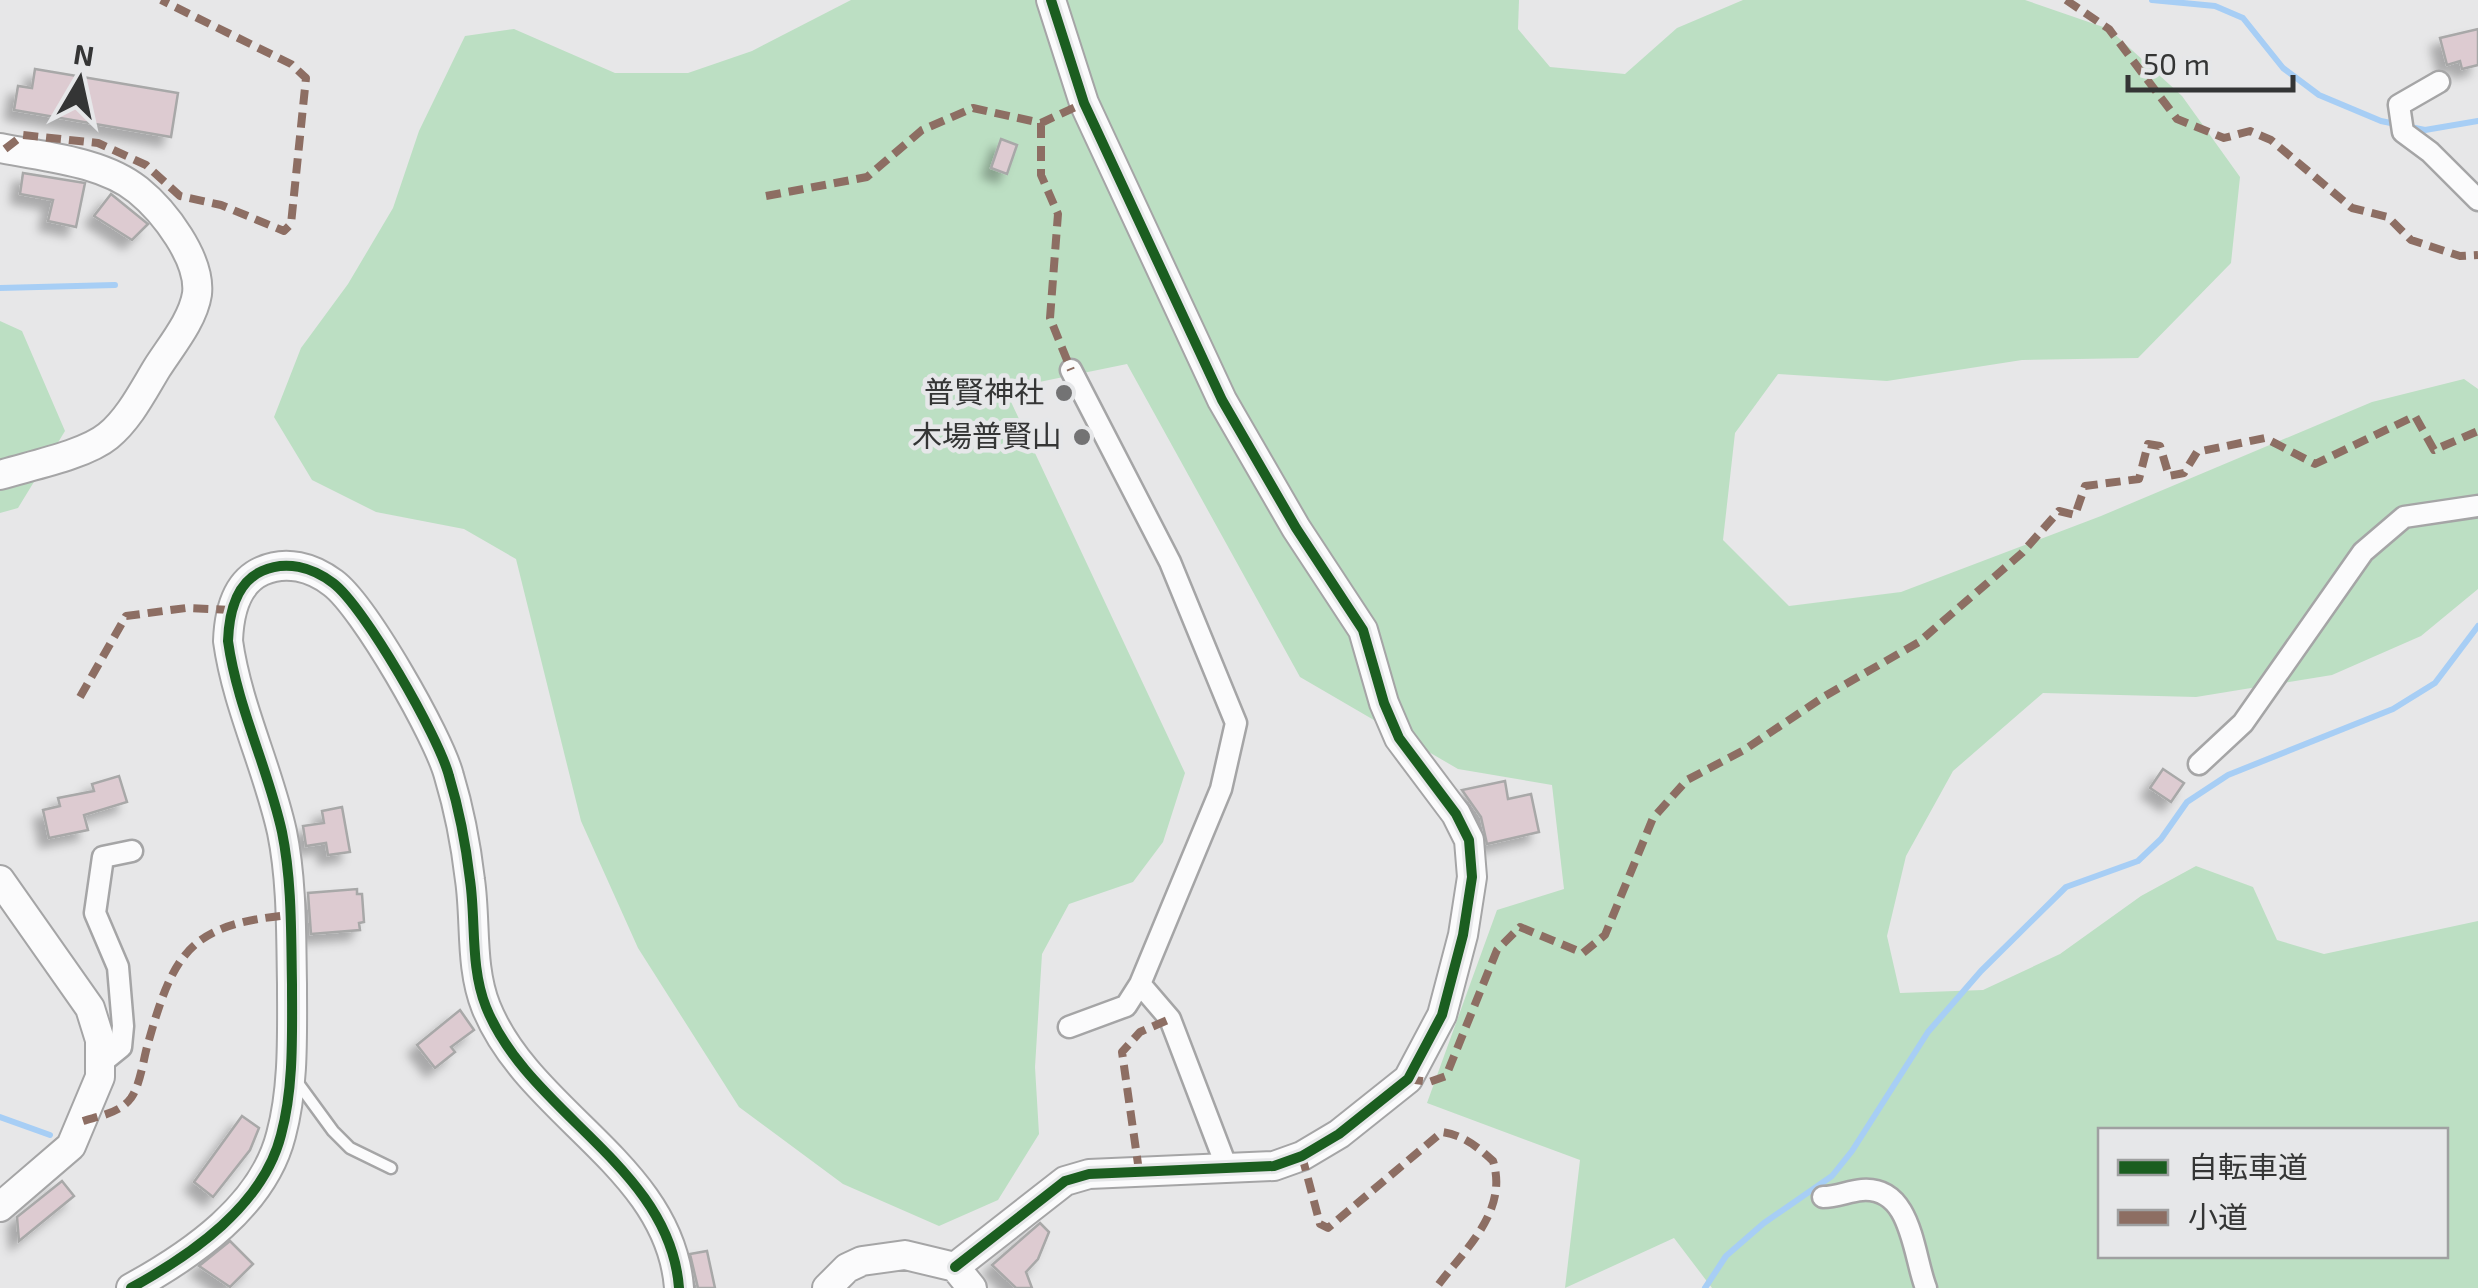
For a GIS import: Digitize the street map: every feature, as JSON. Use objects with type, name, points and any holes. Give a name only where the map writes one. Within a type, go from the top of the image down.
[{"type":"street","points":[[828,1288],[848,1268],[884,1256],[906,1256],[964,1278],[1065,1181],[1089,1174],[1274,1166],[1302,1156],[1339,1134],[1408,1079],[1442,1015],[1472,878],[1469,840],[1456,814],[1399,738],[1384,703],[1363,630],[1296,528],[1222,400],[1084,102],[1050,0]]},
{"type":"street","points":[[2439,82],[2399,105],[2401,124],[2478,200]]},
{"type":"street","points":[[0,148],[100,170],[136,188],[178,238],[192,265],[197,292],[190,316],[143,392],[107,438],[0,475]]},
{"type":"street","points":[[1069,1027],[1126,1006],[1140,984],[1221,789],[1236,723],[1170,562],[1071,370]]},
{"type":"street","points":[[2199,764],[2243,723],[2363,552],[2404,517],[2478,506]]},
{"type":"street","points":[[130,1288],[173,1265],[248,1200],[281,1138],[292,1004],[288,878],[282,831],[228,641],[232,610],[243,586],[254,574],[284,565],[308,569],[336,585],[410,694],[449,772],[470,880],[478,972],[486,1007],[512,1051],[556,1103],[632,1180],[670,1240],[680,1288]]},
{"type":"street","points":[[100,1064],[120,1047],[123,1026],[118,967],[95,913],[96,900],[103,857],[132,852]]},
{"type":"street","points":[[0,880],[90,1008],[100,1040],[100,1077],[71,1146],[0,1206]]},
{"type":"street","points":[[1140,984],[1170,1019],[1227,1168]]},
{"type":"street","points":[[1823,1197],[1863,1190],[1882,1192],[1897,1202],[1907,1222],[1926,1288]]},
{"type":"lane","points":[[289,1071],[350,1148],[392,1168]]},
{"type":"green space","points":[[851,0],[1519,0],[1518,29],[1550,67],[1625,74],[1677,28],[1743,0],[2025,0],[2109,29],[2182,96],[2240,177],[2231,263],[2138,358],[2022,360],[1887,381],[1778,374],[1735,433],[1723,540],[1789,606],[1901,592],[2101,516],[2372,402],[2464,379],[2478,389],[2478,589],[2421,636],[2332,675],[2196,697],[2043,693],[1953,771],[1906,856],[1887,936],[1900,993],[1983,990],[2060,954],[2141,896],[2196,866],[2253,887],[2277,940],[2324,954],[2478,921],[2478,1288],[1712,1288],[1674,1238],[1565,1288],[1580,1160],[1427,1103],[1497,910],[1564,889],[1552,785],[1458,769],[1300,677],[1127,364],[1005,389],[1185,773],[1163,842],[1133,882],[1069,904],[1042,954],[1035,1067],[1039,1134],[998,1200],[939,1226],[843,1184],[739,1107],[638,948],[581,821],[516,559],[464,529],[376,512],[312,480],[274,417],[301,348],[348,284],[393,208],[419,131],[465,36],[514,29],[615,73],[688,73],[752,51]]},
{"type":"green space","points":[[0,321],[22,331],[65,431],[18,508],[0,513]]},
{"type":"building","points":[[2478,29],[2478,65],[2462,69],[2460,61],[2447,65],[2440,38]]},
{"type":"building","points":[[35,69],[178,93],[171,137],[14,110],[18,86],[32,88]]},
{"type":"building","points":[[1001,139],[1017,145],[1007,174],[991,168]]},
{"type":"building","points":[[23,173],[85,183],[76,227],[48,221],[53,200],[20,194]]},
{"type":"building","points":[[111,194],[148,224],[132,240],[94,216]]},
{"type":"building","points":[[2163,769],[2184,783],[2171,802],[2150,788]]},
{"type":"building","points":[[119,776],[127,802],[84,815],[88,830],[49,838],[43,810],[60,806],[58,798],[94,791],[92,784]]},
{"type":"building","points":[[1505,781],[1508,799],[1531,794],[1539,832],[1487,844],[1481,817],[1462,790]]},
{"type":"building","points":[[342,807],[350,852],[328,855],[326,843],[306,846],[303,826],[324,823],[322,811]]},
{"type":"building","points":[[357,889],[357,894],[362,894],[364,922],[359,923],[360,930],[311,934],[308,893]]},
{"type":"building","points":[[460,1010],[474,1030],[451,1047],[455,1052],[435,1068],[417,1045]]},
{"type":"building","points":[[242,1116],[259,1128],[250,1150],[213,1197],[194,1182]]},
{"type":"building","points":[[62,1181],[74,1196],[19,1241],[17,1217]]},
{"type":"building","points":[[1040,1223],[1049,1232],[1038,1259],[1026,1272],[1032,1288],[1016,1288],[992,1265]]},
{"type":"building","points":[[230,1241],[253,1264],[230,1287],[199,1266]]},
{"type":"building","points":[[707,1251],[715,1288],[698,1288],[690,1254]]},
{"type":"waterway","points":[[2152,0],[2215,6],[2243,18],[2283,68],[2319,95],[2381,121],[2425,130],[2478,121]]},
{"type":"waterway","points":[[0,288],[115,285]]},
{"type":"waterway","points":[[1705,1288],[1726,1256],[1764,1223],[1832,1176],[1928,1032],[1981,971],[2066,887],[2138,861],[2161,839],[2187,802],[2228,775],[2393,709],[2435,683],[2478,626]]},
{"type":"waterway","points":[[0,1117],[50,1135]]},
{"type":"marked path","points":[[5,149],[23,135],[98,143],[146,165],[180,196],[221,205],[284,231],[291,224],[306,78],[291,64],[161,0]]},
{"type":"marked path","points":[[2066,0],[2109,29],[2177,119],[2224,138],[2250,131],[2271,140],[2352,208],[2388,217],[2411,240],[2460,256],[2478,255]]},
{"type":"marked path","points":[[766,196],[867,177],[922,130],[973,108],[1041,123],[1084,103]]},
{"type":"marked path","points":[[1041,123],[1041,175],[1058,214],[1050,318],[1071,370]]},
{"type":"marked path","points":[[1408,1079],[1429,1082],[1446,1076],[1497,950],[1520,927],[1583,953],[1605,935],[1653,818],[1687,780],[1744,750],[1825,696],[1919,642],[2022,553],[2059,511],[2075,515],[2085,486],[2139,479],[2148,444],[2160,446],[2169,476],[2184,473],[2197,452],[2265,438],[2315,464],[2415,416],[2434,450],[2478,431]]},
{"type":"marked path","points":[[80,697],[126,616],[186,608],[232,610]]},
{"type":"marked path","points":[[83,1121],[115,1111],[131,1098],[166,988],[190,950],[228,926],[290,915]]},
{"type":"marked path","points":[[1139,1171],[1122,1052],[1140,1032],[1170,1019]]},
{"type":"marked path","points":[[1302,1156],[1320,1224],[1328,1228],[1442,1132],[1470,1142],[1493,1161],[1495,1197],[1489,1214],[1436,1288]]},
{"type":"cycle path","points":[[955,1267],[1065,1181],[1089,1174],[1274,1166],[1302,1156],[1339,1134],[1408,1079],[1442,1015],[1463,935],[1472,877],[1469,840],[1456,814],[1399,738],[1384,703],[1363,630],[1296,528],[1222,400],[1084,103],[1051,0]]},
{"type":"cycle path","points":[[131,1288],[200,1244],[241,1206],[272,1161],[285,1117],[292,1041],[288,869],[276,808],[238,689],[228,641],[232,610],[245,583],[262,571],[289,566],[316,573],[346,596],[381,644],[416,704],[442,757],[459,814],[470,880],[475,960],[486,1007],[506,1045],[533,1079],[625,1174],[651,1208],[670,1245],[679,1288]]},
{"type":"place","name":"普賢神社","points":[[1064,393]]},
{"type":"place","name":"木場普賢山","points":[[1082,437]]}]
